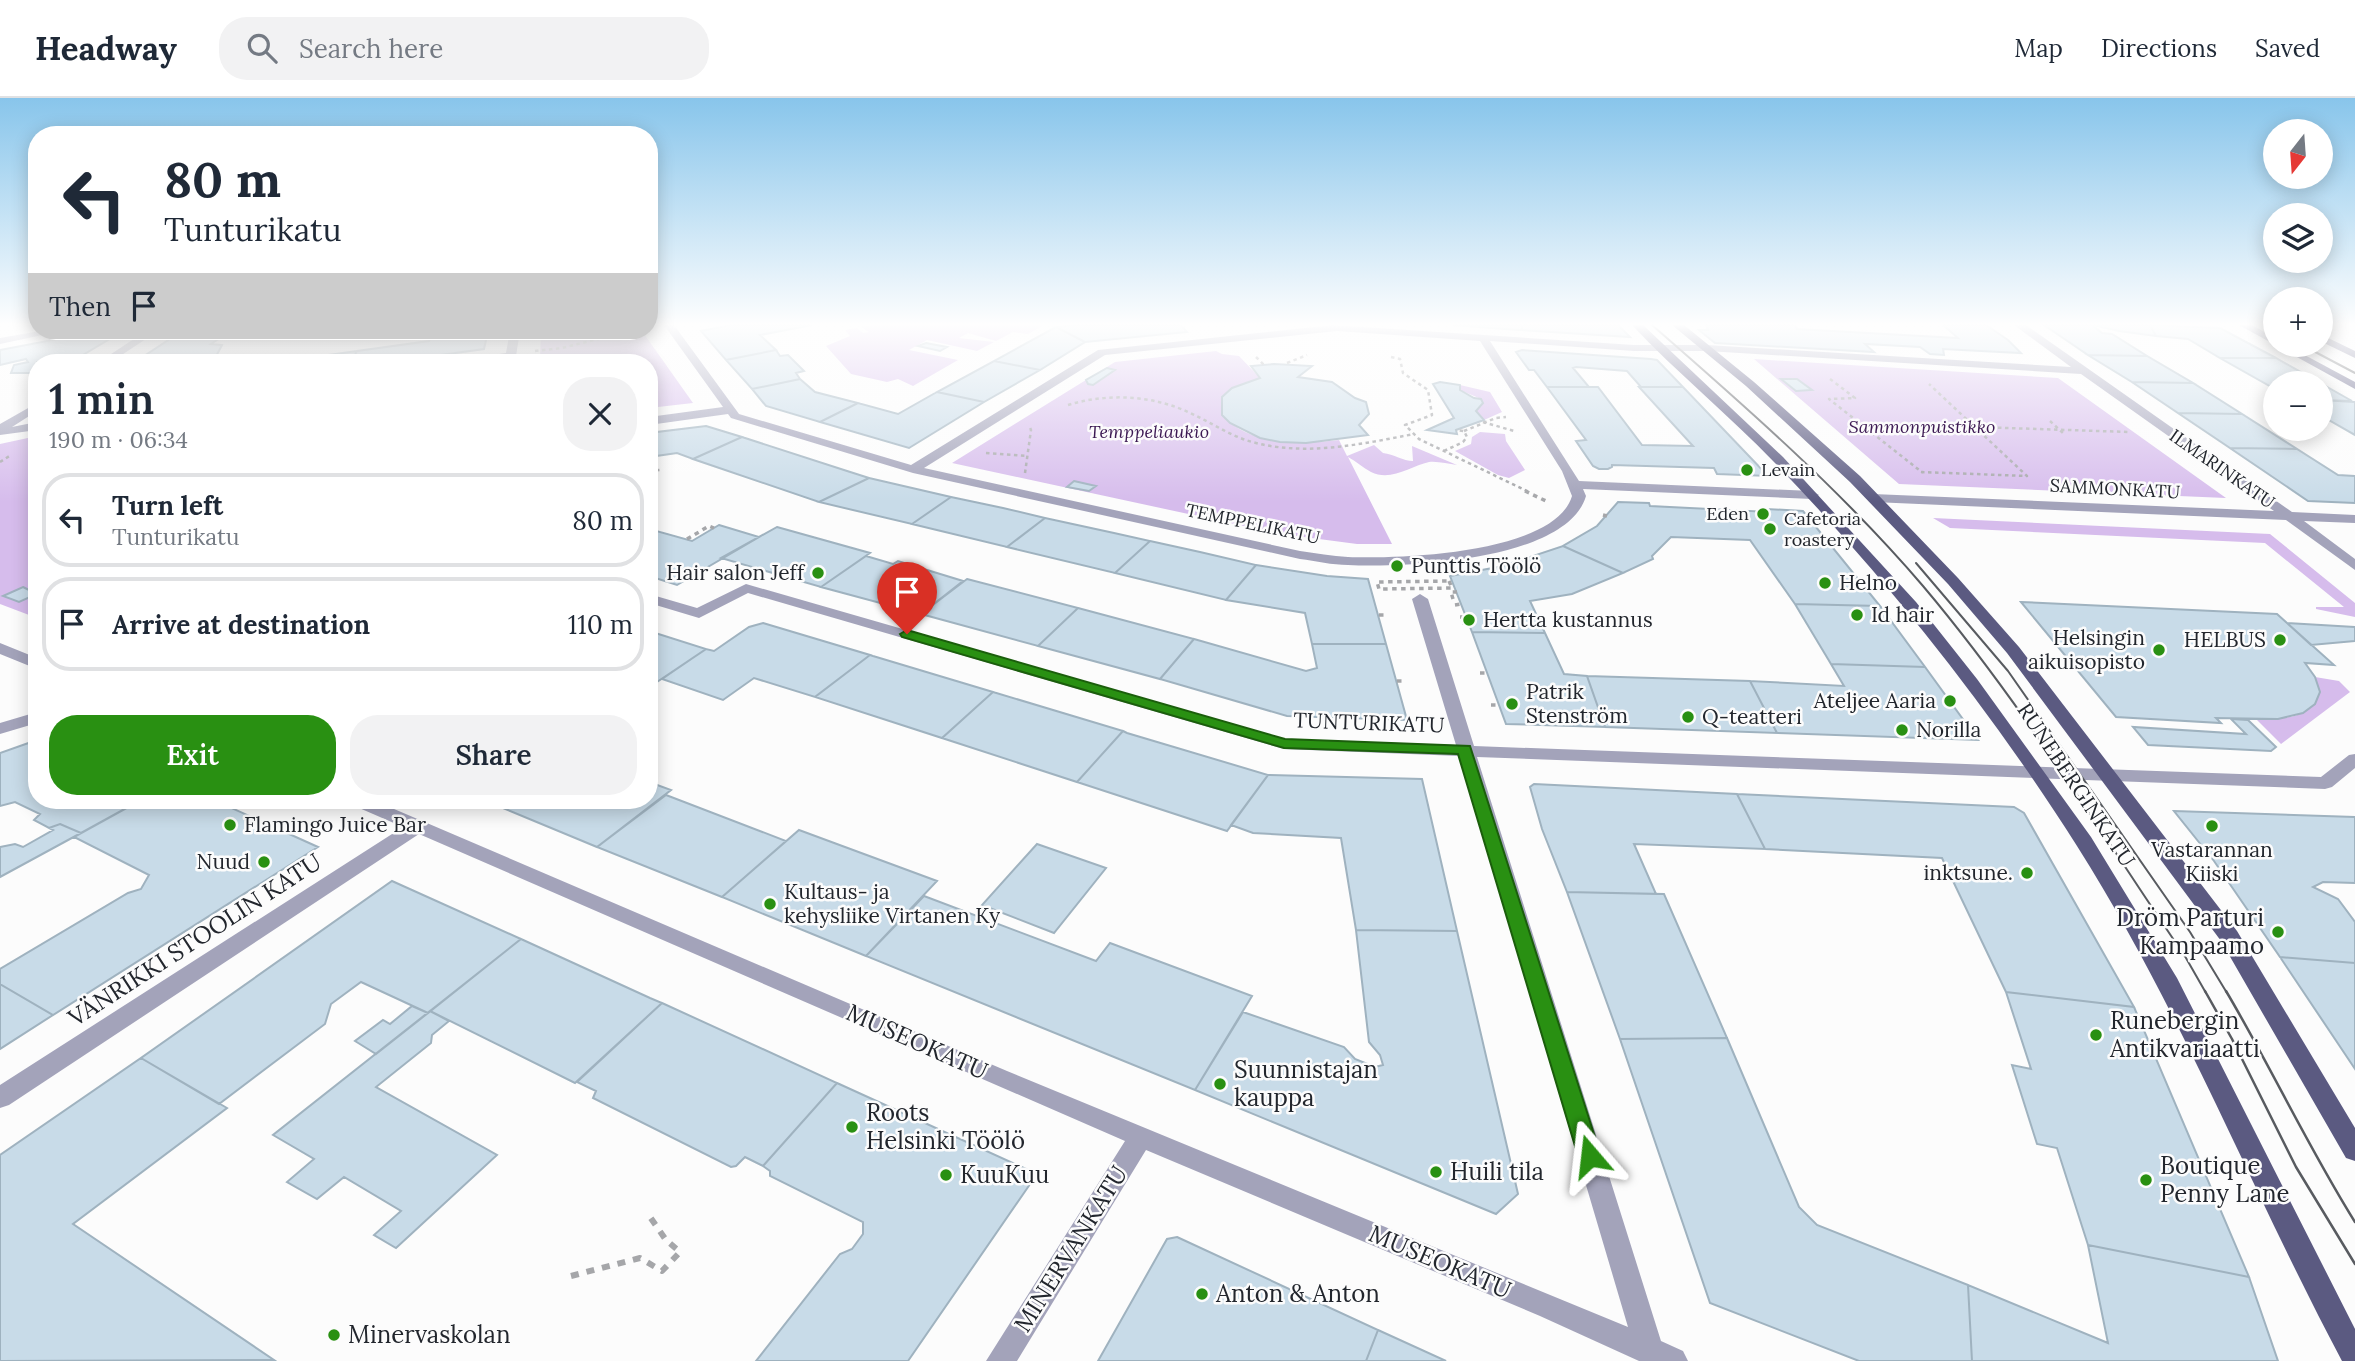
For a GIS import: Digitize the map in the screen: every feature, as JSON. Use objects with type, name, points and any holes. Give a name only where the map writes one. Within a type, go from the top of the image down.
[{"type":"main road","name":"RUNEBERGINKATU","points":[[1701,384],[1739,419],[1888,578],[1946,649],[2034,770],[2136,926],[2200,1042],[2285,1224],[2355,1357]]},
{"type":"main road","name":"RUNEBERGINKATU","points":[[1749,384],[1873,498],[2013,650],[2229,936],[2307,1064],[2355,1150]]},
{"type":"street","points":[[658,420],[730,410],[712,384]]},
{"type":"street","points":[[913,469],[1050,384]]},
{"type":"street","points":[[1512,384],[1575,485],[1812,495]]},
{"type":"street","name":"ILMARINKATU","points":[[2101,384],[2289,516],[2355,566]]},
{"type":"street","name":"TEMPPELIKATU","points":[[730,410],[735,416],[913,469],[1289,553],[1371,561],[1461,555],[1529,538],[1552,528],[1576,506],[1579,496],[1575,485]]},
{"type":"street","points":[[0,430],[28,412]]},
{"type":"street","points":[[0,430],[28,427]]},
{"type":"street","name":"SAMMONKATU","points":[[1873,498],[2355,519]]},
{"type":"street","name":"TUNTURIKATU","points":[[658,601],[699,613],[747,588],[1284,744],[2034,770]]},
{"type":"street","points":[[1420,599],[1464,749],[1659,1358]]},
{"type":"street","points":[[0,648],[28,660]]},
{"type":"street","points":[[0,729],[28,720]]},
{"type":"street","points":[[2034,770],[2325,783],[2355,759]]},
{"type":"street","name":"MUSEOKATU","points":[[378,809],[999,1078],[1659,1358]]},
{"type":"street","name":"VÄNRIKKI STOOLIN KATU","points":[[0,1098],[418,826]]},
{"type":"street","name":"MINERVANKATU","points":[[1001,1361],[1142,1137]]},
{"type":"path","points":[[1419,384],[1428,390],[1432,415],[1405,425],[1419,439],[1502,482],[1547,501]]},
{"type":"path","points":[[1837,384],[1855,398],[1829,399],[1921,472],[2027,476],[1929,384]]},
{"type":"path","points":[[1071,403],[1119,398],[1154,402],[1186,412],[1224,432],[1255,443],[1283,448],[1336,448],[1414,434]]},
{"type":"path","points":[[1456,430],[1464,431],[1496,418]]},
{"type":"path","points":[[2050,421],[2064,433]]},
{"type":"path","points":[[1483,422],[1504,430],[1519,431]]},
{"type":"path","points":[[1024,479],[1031,430],[1029,425]]},
{"type":"path","points":[[1976,427],[2129,432]]},
{"type":"path","points":[[1444,451],[1463,442],[1467,437],[1464,431]]},
{"type":"path","points":[[982,452],[1027,456]]},
{"type":"path","points":[[687,539],[698,535],[709,526],[714,528]]},
{"type":"path","points":[[1443,581],[1449,581],[1452,588],[1446,588]]},
{"type":"path","points":[[1457,592],[1451,592],[1457,603]]},
{"type":"path","points":[[1378,615],[1387,615]]},
{"type":"path","points":[[1460,617],[1466,617]]},
{"type":"path","points":[[1462,623],[1469,623]]},
{"type":"path","points":[[1480,673],[1487,673]]},
{"type":"path","points":[[1396,681],[1405,681]]},
{"type":"path","points":[[1492,705],[1499,705]]},
{"type":"path","points":[[572,1276],[640,1258],[663,1271],[680,1252],[666,1240],[648,1214]]},
{"type":"green space","points":[[658,384],[679,384],[693,403],[658,407]]},
{"type":"green space","name":"Temppeliaukio","points":[[1080,384],[1243,384],[1232,388],[1222,397],[1222,415],[1247,433],[1277,441],[1339,440],[1347,456],[1374,445],[1383,453],[1413,461],[1412,446],[1457,465],[1429,462],[1401,472],[1378,475],[1348,457],[1392,544],[1357,544],[1281,534],[952,463]]},
{"type":"green space","name":"Sammonpuistikko","points":[[1783,384],[2066,384],[2226,498],[1899,484]]},
{"type":"green space","points":[[1460,385],[1490,392],[1502,412],[1484,420],[1476,411],[1483,403],[1481,399],[1460,390]]},
{"type":"green space","points":[[1480,432],[1505,434],[1506,441],[1525,470],[1509,478],[1498,475],[1455,451],[1471,444],[1472,437]]},
{"type":"green space","points":[[28,438],[28,615],[0,604],[0,444]]},
{"type":"green space","points":[[1933,518],[2270,534],[2355,603],[2355,617],[2316,609],[2344,607],[2265,543],[1950,528]]},
{"type":"green space","points":[[2315,677],[2339,681],[2350,692],[2281,744],[2256,719],[2291,717],[2310,708],[2317,691]]},
{"type":"building","points":[[747,384],[776,384],[752,389]]},
{"type":"building","points":[[776,384],[806,384],[815,392],[858,403],[820,422],[766,406],[752,389]]},
{"type":"building","points":[[952,384],[1016,384],[984,402],[937,392]]},
{"type":"building","points":[[1243,384],[1335,384],[1366,402],[1369,414],[1359,425],[1368,435],[1306,443],[1260,438],[1230,423],[1222,415],[1222,397],[1232,388]]},
{"type":"building","points":[[1433,384],[1460,385],[1460,390],[1481,399],[1483,403],[1476,411],[1484,420],[1456,430],[1457,434],[1427,430],[1454,418]]},
{"type":"building","points":[[1545,384],[1586,384],[1589,387],[1547,387]]},
{"type":"building","points":[[1638,384],[1680,384],[1683,387],[1641,387]]},
{"type":"building","points":[[1787,384],[1804,384],[1812,390],[1796,391]]},
{"type":"building","points":[[2135,384],[2194,384],[2242,414],[2178,413]]},
{"type":"building","points":[[1547,387],[1598,387],[1642,445],[1693,446],[1639,387],[1683,387],[1768,476],[1717,474],[1714,468],[1612,465],[1608,469],[1599,469],[1593,466],[1576,441],[1586,440]]},
{"type":"building","points":[[2333,390],[2352,401],[2333,400]]},
{"type":"building","points":[[937,392],[984,402],[909,448],[820,422],[858,403],[898,414]]},
{"type":"building","points":[[2333,401],[2355,402],[2355,435],[2333,422]]},
{"type":"building","points":[[2178,413],[2242,414],[2263,427],[2263,441],[2284,441],[2297,449],[2230,448]]},
{"type":"building","points":[[706,426],[742,437],[693,459],[677,453],[658,456],[658,432]]},
{"type":"building","points":[[742,437],[869,478],[819,502],[693,459]]},
{"type":"building","points":[[2230,448],[2297,449],[2338,475],[2355,476],[2355,503],[2308,501]]},
{"type":"building","points":[[869,478],[951,497],[912,524],[819,502]]},
{"type":"building","points":[[1074,481],[1096,486],[1089,491],[1067,487]]},
{"type":"building","points":[[951,497],[1045,518],[1007,547],[912,524]]},
{"type":"building","points":[[1618,502],[1769,512],[1767,509],[1803,511],[1880,606],[1795,604],[1750,540],[1671,537],[1652,556],[1653,559],[1623,573],[1563,546],[1597,526]]},
{"type":"building","points":[[1045,518],[1150,541],[1115,573],[1007,547]]},
{"type":"building","points":[[719,525],[759,537],[677,585],[658,579],[658,531],[692,541]]},
{"type":"building","points":[[777,527],[870,553],[821,587],[721,558]]},
{"type":"building","points":[[1150,541],[1256,565],[1226,600],[1115,573]]},
{"type":"building","points":[[1563,546],[1623,573],[1572,594],[1530,601],[1545,633],[1472,632],[1450,576],[1503,566]]},
{"type":"building","points":[[866,556],[893,564],[898,561],[963,581],[921,614],[821,587]]},
{"type":"building","points":[[1256,565],[1327,576],[1368,579],[1386,644],[1312,644],[1305,613],[1226,600]]},
{"type":"building","points":[[967,579],[1078,608],[1038,646],[921,614]]},
{"type":"building","points":[[23,587],[28,590],[28,598],[19,602],[3,596]]},
{"type":"building","points":[[2021,602],[2277,614],[2334,665],[2305,663],[2315,677],[2320,692],[2315,704],[2303,713],[2278,719],[2216,718],[2221,723],[2116,717]]},
{"type":"building","points":[[1795,604],[1880,606],[1925,667],[1831,664]]},
{"type":"building","points":[[1078,608],[1194,639],[1160,679],[1038,646]]},
{"type":"building","points":[[763,623],[870,655],[815,697],[754,678],[723,700],[662,679],[706,649],[714,651],[749,627]]},
{"type":"building","points":[[2287,623],[2355,627],[2355,641],[2311,645]]},
{"type":"building","points":[[1472,632],[1545,633],[1564,674],[1587,676],[1605,727],[1506,724]]},
{"type":"building","points":[[658,634],[706,649],[658,681]]},
{"type":"building","points":[[1194,639],[1306,671],[1317,668],[1312,644],[1386,644],[1407,720],[1287,716],[1160,679]]},
{"type":"building","points":[[870,655],[993,692],[942,738],[815,697]]},
{"type":"building","points":[[1831,664],[1925,667],[1978,740],[1777,733],[1750,681],[1844,686]]},
{"type":"building","points":[[1587,676],[1750,681],[1777,733],[1605,727]]},
{"type":"building","points":[[993,692],[1123,731],[1077,782],[942,738]]},
{"type":"building","points":[[2231,719],[2248,720],[2276,747],[2271,751],[2148,745],[2133,727],[2246,734]]},
{"type":"building","points":[[1123,731],[1268,775],[1227,831],[1077,782]]},
{"type":"building","points":[[28,743],[28,808],[15,802],[0,806],[0,753]]},
{"type":"building","points":[[1268,775],[1422,779],[1457,931],[1356,930],[1341,838],[1253,833],[1231,825]]},
{"type":"building","points":[[1534,784],[1737,794],[1765,849],[1634,844],[1656,894],[1567,892],[1542,829],[1530,787]]},
{"type":"building","points":[[658,785],[671,790],[658,800]]},
{"type":"building","points":[[1737,794],[2014,807],[2024,813],[2134,1007],[2006,992],[1942,858],[1765,849]]},
{"type":"building","points":[[666,795],[786,841],[722,897],[597,847],[647,809],[658,809],[658,801]]},
{"type":"building","points":[[30,809],[125,809],[81,833],[60,824],[49,828],[34,820],[40,814]]},
{"type":"building","points":[[125,809],[234,809],[318,847],[53,1015],[0,984],[0,969],[128,893],[141,889],[149,875],[74,837]]},
{"type":"building","points":[[505,809],[646,809],[597,847]]},
{"type":"building","points":[[2174,811],[2355,817],[2355,883],[2323,882],[2313,887],[2338,899],[2355,922],[2355,963],[2280,957],[2214,861]]},
{"type":"building","points":[[60,824],[81,833],[0,877],[0,847],[15,844],[23,847],[53,830],[49,828]]},
{"type":"building","points":[[799,830],[937,881],[866,956],[722,897]]},
{"type":"building","points":[[1037,844],[1106,868],[1054,933],[982,905]]},
{"type":"building","points":[[392,881],[521,939],[428,1013],[361,982],[331,1004],[325,1024],[219,1104],[141,1058]]},
{"type":"building","points":[[1567,892],[1664,894],[1727,1038],[1620,1039]]},
{"type":"building","points":[[924,896],[1096,961],[1110,943],[1252,996],[1195,1090],[866,956]]},
{"type":"building","points":[[1356,930],[1457,931],[1518,1194],[1496,1214],[1195,1090],[1243,1012],[1344,1047],[1355,1059],[1375,1067],[1383,1065],[1380,1055],[1369,1042]]},
{"type":"building","points":[[521,939],[662,1003],[575,1083],[430,1011]]},
{"type":"building","points":[[2280,957],[2355,963],[2355,1069]]},
{"type":"building","points":[[0,984],[53,1015],[0,1049]]},
{"type":"building","points":[[2006,992],[2134,1007],[2249,1277],[2088,1245],[2057,1148],[2037,1144],[2012,1065],[2031,1069]]},
{"type":"building","points":[[662,1003],[837,1083],[763,1166],[745,1157],[731,1167],[593,1098],[596,1091],[577,1082]]},
{"type":"building","points":[[412,1006],[428,1013],[376,1054],[355,1041],[383,1020],[390,1024]]},
{"type":"building","points":[[430,1011],[449,1021],[432,1035],[431,1043],[376,1087],[497,1155],[396,1248],[374,1235],[401,1211],[344,1177],[317,1199],[287,1182],[314,1159],[273,1135]]},
{"type":"building","points":[[1727,1038],[1799,1207],[1817,1225],[1968,1285],[1972,1361],[1859,1361],[1710,1303],[1620,1039]]},
{"type":"building","points":[[141,1058],[227,1108],[73,1224],[274,1360],[0,1361],[0,1155]]},
{"type":"building","points":[[837,1083],[1037,1174],[908,1361],[756,1361],[840,1254],[852,1249],[863,1234],[863,1222],[770,1176],[770,1171],[763,1166]]},
{"type":"building","points":[[1177,1237],[1378,1330],[1366,1361],[1098,1361],[1167,1239]]},
{"type":"building","points":[[2088,1245],[2249,1277],[2278,1361],[1972,1361],[1968,1285],[2108,1343]]},
{"type":"building","points":[[1378,1330],[1446,1361],[1366,1361]]},
{"type":"tram line","points":[[1718,384],[1860,517],[1959,630],[2027,722],[2091,816],[2186,958],[2206,993]]},
{"type":"tram line","points":[[1916,563],[2008,671],[2190,932],[2227,993]]},
{"type":"tram line","points":[[2205,991],[2296,1167],[2355,1264]]},
{"type":"tram line","points":[[2226,991],[2355,1222]]},
{"type":"place","name":"Levain","points":[[1747,470]]},
{"type":"place","name":"Eden","points":[[1763,514]]},
{"type":"place","name":"Cafetoria roastery","points":[[1770,529]]},
{"type":"place","name":"Punttis Töölö","points":[[1397,566]]},
{"type":"place","name":"Hair salon Jeff","points":[[818,573]]},
{"type":"place","name":"Helno","points":[[1825,583]]},
{"type":"place","name":"Id hair","points":[[1857,615]]},
{"type":"place","name":"Hertta kustannus","points":[[1469,620]]},
{"type":"place","name":"HELBUS","points":[[2280,640]]},
{"type":"place","name":"Helsingin aikuisopisto","points":[[2159,650]]},
{"type":"place","name":"Ateljee Aaria","points":[[1950,701]]},
{"type":"place","name":"Patrik Stenström","points":[[1512,704]]},
{"type":"place","name":"Q-teatteri","points":[[1688,717]]},
{"type":"place","name":"Norilla","points":[[1902,730]]},
{"type":"place","name":"Flamingo Juice Bar","points":[[230,825]]},
{"type":"place","name":"Vastarannan Kiiski","points":[[2212,826]]},
{"type":"place","name":"Nuud","points":[[264,862]]},
{"type":"place","name":"inktsune.","points":[[2027,873]]},
{"type":"place","name":"Kultaus- ja kehysliike Virtanen Ky","points":[[770,904]]},
{"type":"place","name":"Dröm Parturi Kampaamo","points":[[2278,932]]},
{"type":"place","name":"Runebergin Antikvariaatti","points":[[2096,1035]]},
{"type":"place","name":"Suunnistajan kauppa","points":[[1220,1084]]},
{"type":"place","name":"Roots Helsinki Töölö","points":[[852,1127]]},
{"type":"place","name":"Huili tila","points":[[1436,1172]]},
{"type":"place","name":"KuuKuu","points":[[946,1175]]},
{"type":"place","name":"Boutique Penny Lane","points":[[2146,1180]]},
{"type":"place","name":"Anton & Anton","points":[[1202,1294]]},
{"type":"place","name":"Minervaskolan","points":[[334,1335]]},
{"type":"route","points":[[907,634],[1284,744],[1464,749],[1590,1156]]}]
